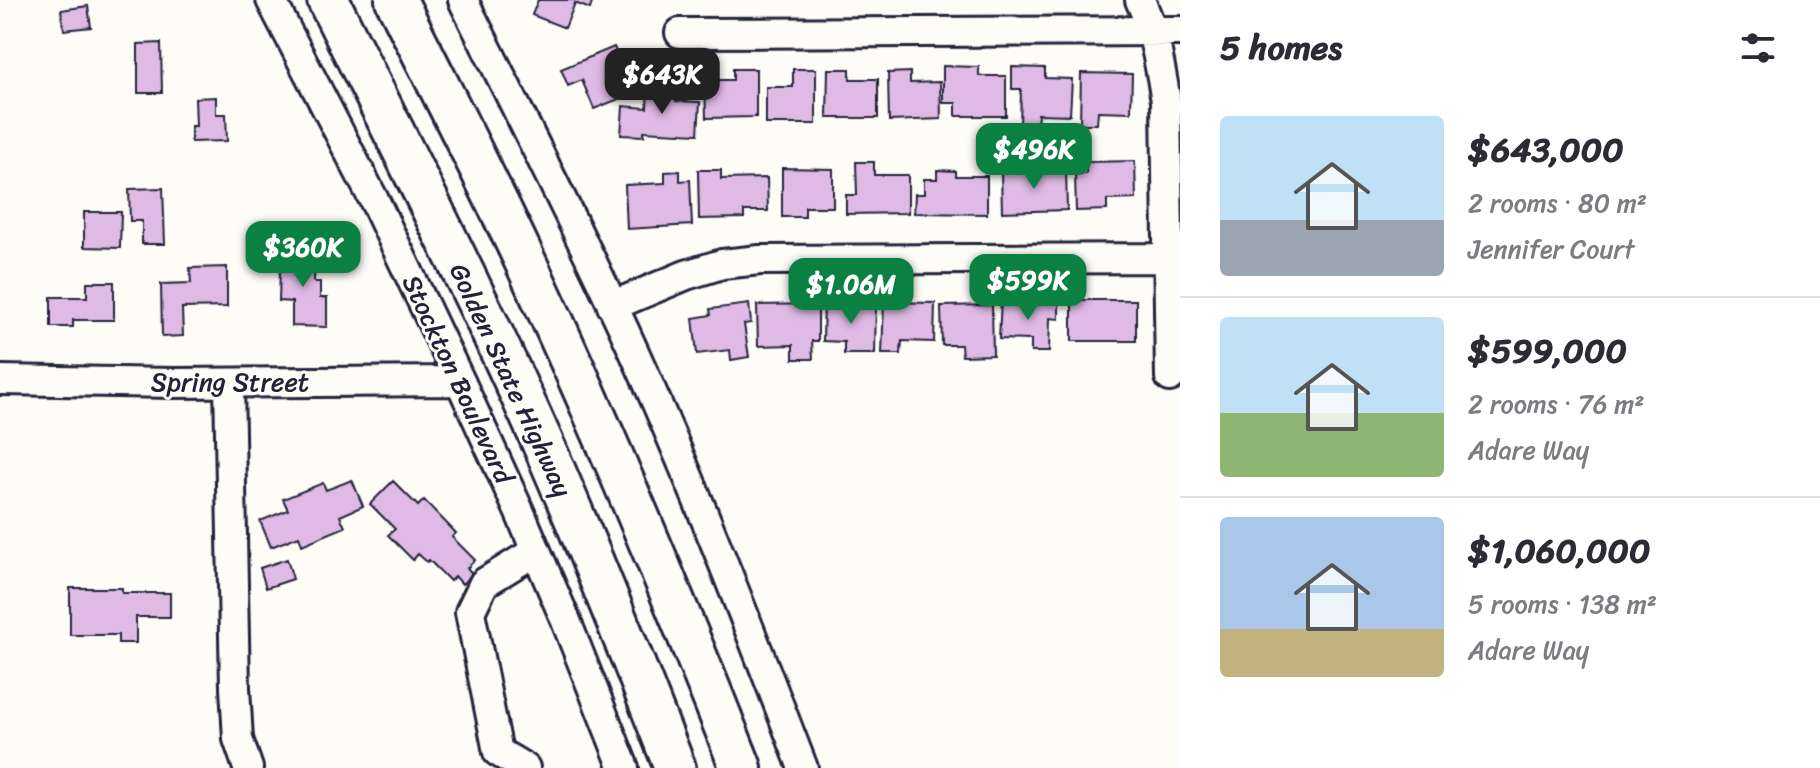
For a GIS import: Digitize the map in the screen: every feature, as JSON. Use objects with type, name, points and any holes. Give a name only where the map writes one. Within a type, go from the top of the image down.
[{"type":"highway","name":"Golden State Highway","points":[[328,0],[468,283],[540,438],[675,768]]},
{"type":"highway","points":[[396,0],[524,258],[598,422],[741,768]]},
{"type":"street","name":"Stockton Boulevard","points":[[271,0],[377,206],[460,381],[536,551],[624,768]]},
{"type":"street","points":[[463,0],[612,306],[677,451],[803,768]]},
{"type":"street","points":[[1140,0],[1166,31]]},
{"type":"street","points":[[680,33],[1166,31]]},
{"type":"street","points":[[1166,31],[1160,61],[1166,101],[1174,258],[1170,377]]},
{"type":"street","points":[[612,306],[698,271],[722,264],[760,260],[1174,258]]},
{"type":"street","name":"Spring Street","points":[[0,380],[229,383],[460,381]]},
{"type":"street","points":[[229,383],[235,688],[238,739],[248,768]]},
{"type":"street","points":[[525,768],[496,760],[470,612],[484,583],[536,551]]},
{"type":"building","points":[[538,0],[593,0],[590,9],[575,3],[565,28],[532,15]]},
{"type":"building","points":[[88,6],[91,27],[64,30],[61,10]]},
{"type":"building","points":[[161,43],[162,93],[138,93],[138,44]]},
{"type":"building","points":[[614,47],[623,68],[618,70],[629,95],[594,109],[582,80],[568,86],[561,69]]},
{"type":"building","points":[[943,66],[979,67],[979,76],[1006,76],[1006,116],[956,116],[956,103],[943,103]]},
{"type":"building","points":[[1012,67],[1045,68],[1045,78],[1072,79],[1070,115],[1038,114],[1037,127],[1020,126],[1021,89],[1012,89]]},
{"type":"building","points":[[733,69],[756,69],[756,117],[706,118],[705,80],[733,80]]},
{"type":"building","points":[[793,69],[816,69],[816,124],[766,124],[766,87],[793,87]]},
{"type":"building","points":[[828,69],[850,69],[850,79],[878,79],[878,118],[827,118]]},
{"type":"building","points":[[910,72],[910,83],[940,82],[941,119],[889,121],[888,73]]},
{"type":"building","points":[[1081,73],[1132,74],[1131,112],[1098,111],[1097,124],[1080,124]]},
{"type":"building","points":[[648,90],[677,92],[676,101],[700,102],[698,134],[644,131],[644,136],[621,135],[623,106],[647,108]]},
{"type":"building","points":[[216,97],[216,114],[226,114],[227,141],[191,142],[191,126],[196,126],[195,98]]},
{"type":"building","points":[[1135,161],[1136,199],[1107,200],[1107,210],[1076,211],[1075,174],[1086,174],[1086,162]]},
{"type":"building","points":[[856,162],[874,162],[874,175],[908,175],[908,213],[846,214],[846,195],[857,195]]},
{"type":"building","points":[[782,168],[833,169],[833,207],[805,207],[805,217],[782,217]]},
{"type":"building","points":[[698,170],[721,170],[721,179],[767,178],[768,211],[744,211],[744,218],[699,219]]},
{"type":"building","points":[[937,170],[956,171],[956,176],[987,176],[987,214],[914,213],[915,194],[924,194],[924,179],[937,179]]},
{"type":"building","points":[[1066,170],[1067,210],[1002,212],[1001,171]]},
{"type":"building","points":[[680,171],[680,181],[690,180],[692,225],[627,229],[625,185],[665,183],[665,172]]},
{"type":"building","points":[[163,188],[165,244],[142,244],[142,221],[130,221],[129,189]]},
{"type":"building","points":[[84,212],[121,212],[120,248],[84,247]]},
{"type":"building","points":[[292,244],[315,244],[314,282],[320,282],[320,298],[327,298],[327,327],[292,326],[292,302],[279,301],[280,268],[292,269]]},
{"type":"building","points":[[227,267],[227,307],[182,308],[183,336],[162,337],[161,284],[191,283],[190,268]]},
{"type":"building","points":[[87,282],[114,282],[114,320],[73,320],[73,327],[51,327],[51,297],[87,297]]},
{"type":"building","points":[[1001,299],[1059,301],[1059,319],[1050,318],[1049,352],[1031,352],[1031,340],[999,339]]},
{"type":"building","points":[[1072,300],[1136,300],[1136,341],[1072,341]]},
{"type":"building","points":[[824,302],[876,302],[875,354],[844,354],[844,342],[823,341]]},
{"type":"building","points":[[884,302],[935,303],[934,342],[902,341],[901,354],[882,354]]},
{"type":"building","points":[[749,304],[751,323],[744,324],[749,357],[731,360],[730,350],[697,354],[693,318],[711,315],[710,309]]},
{"type":"building","points":[[818,304],[818,341],[812,341],[813,359],[793,359],[793,345],[758,346],[757,305]]},
{"type":"building","points":[[992,305],[993,355],[962,356],[961,345],[942,345],[941,306]]},
{"type":"building","points":[[352,480],[363,506],[340,516],[345,527],[302,545],[299,536],[271,547],[260,521],[288,510],[283,499],[323,483],[326,490]]},
{"type":"building","points":[[393,481],[418,506],[424,500],[456,533],[452,537],[475,560],[467,568],[473,574],[462,584],[455,576],[450,581],[429,560],[427,562],[418,554],[413,560],[388,535],[395,529],[370,504]]},
{"type":"building","points":[[287,559],[293,579],[266,588],[260,568]]},
{"type":"building","points":[[70,588],[122,588],[122,593],[170,593],[170,617],[136,617],[136,643],[118,643],[118,635],[70,635]]}]
